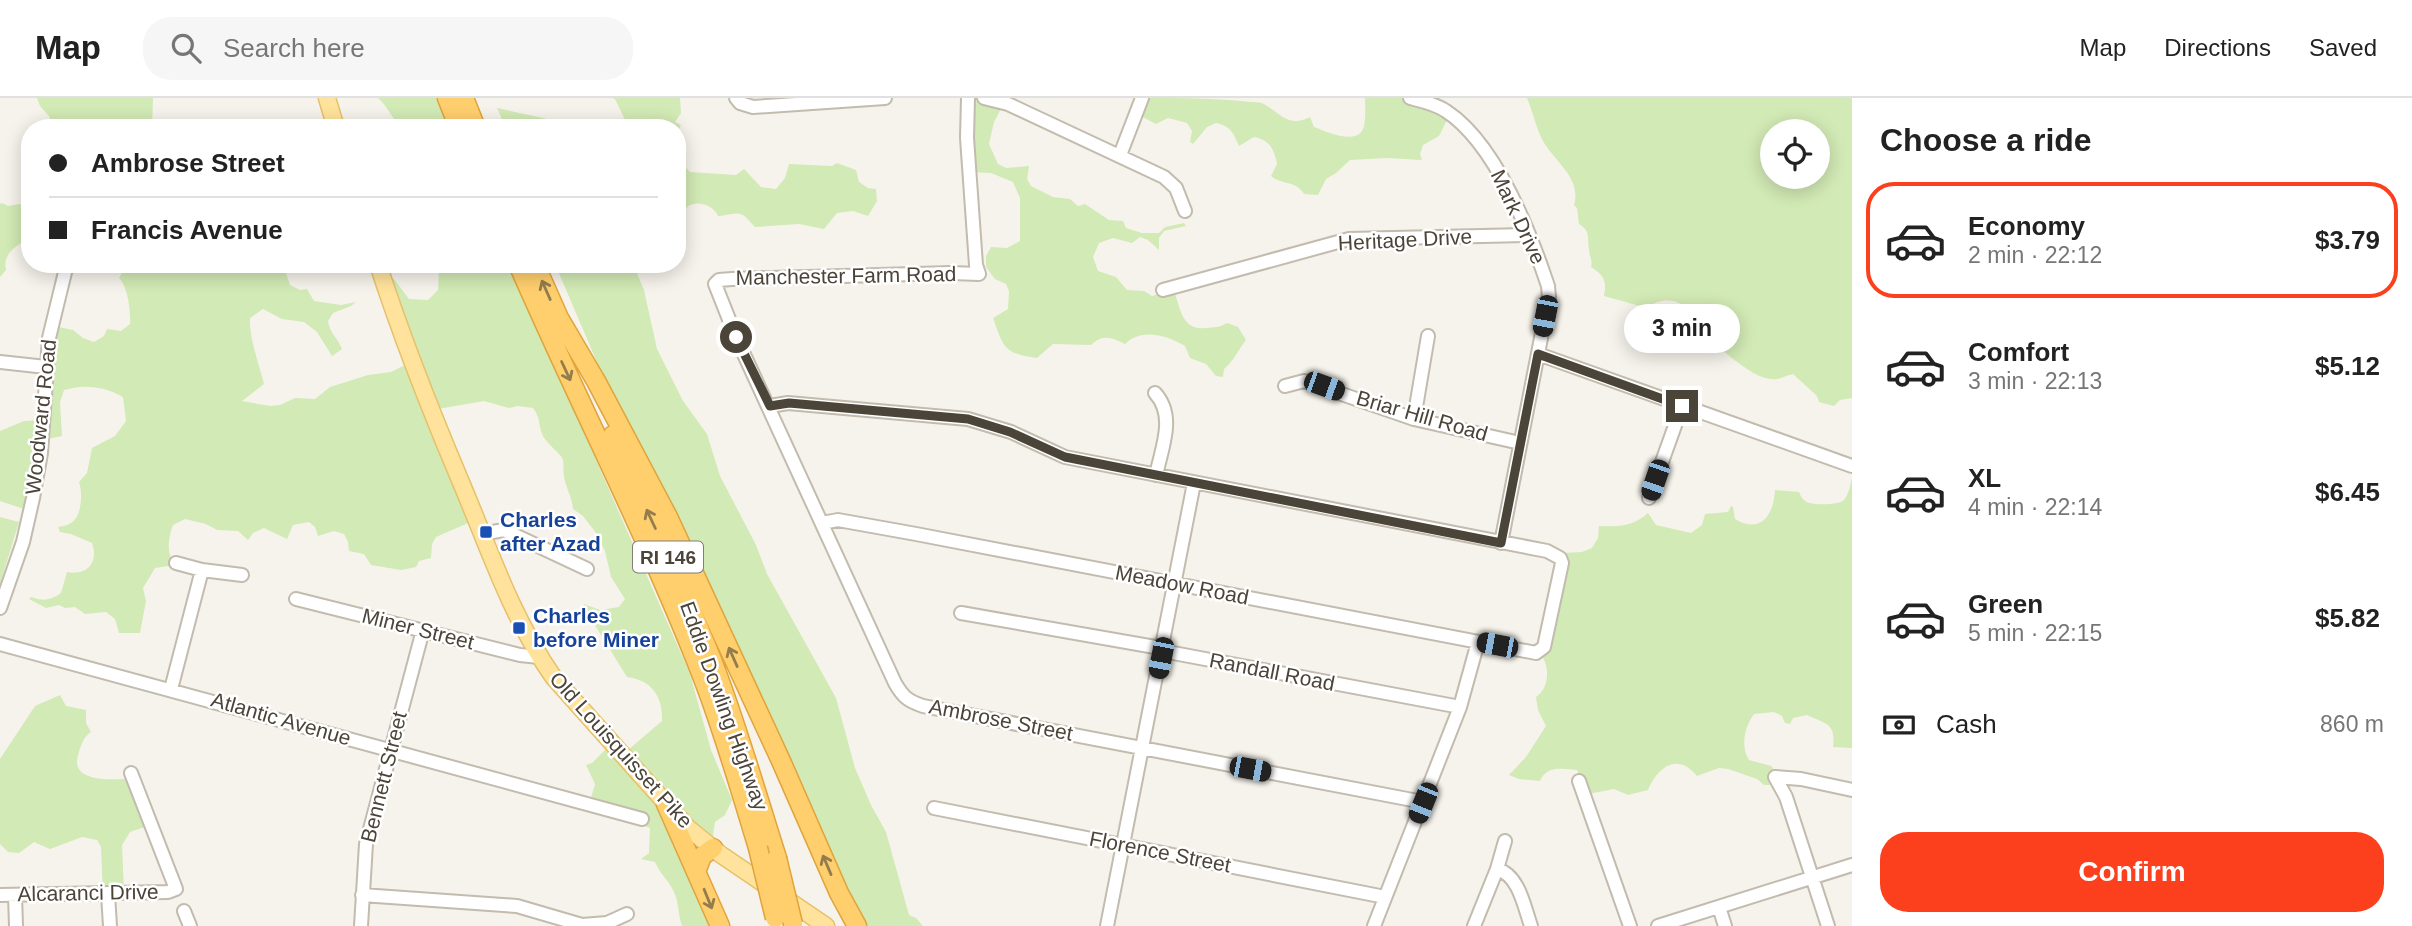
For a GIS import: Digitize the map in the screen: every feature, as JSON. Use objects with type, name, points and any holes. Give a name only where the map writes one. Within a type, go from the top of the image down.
[{"type":"highway","points":[[447,98],[455,119]]},
{"type":"highway","points":[[464,98],[473,119]]},
{"type":"highway","name":"Eddie Dowling Highway","points":[[522,273],[683,631],[729,753],[784,923]]},
{"type":"highway","name":"Eddie Dowling Highway","points":[[539,273],[703,638],[739,736],[777,858],[784,923]]},
{"type":"highway","points":[[559,318],[596,381],[668,517],[851,922]]},
{"type":"highway","points":[[666,804],[720,926]]},
{"type":"highway","points":[[696,872],[702,856],[713,848]]},
{"type":"main road","points":[[327,98],[333,119]]},
{"type":"main road","name":"Old Louisquisset Pike","points":[[381,273],[418,378],[504,590],[554,678],[688,828],[826,926]]},
{"type":"street","points":[[738,100],[753,107],[885,98]]},
{"type":"street","name":"Manchester Farm Road","points":[[715,284],[719,279],[732,278],[979,274],[975,265],[969,175],[968,98]]},
{"type":"street","points":[[985,98],[1009,104],[1164,177],[1176,188],[1185,211]]},
{"type":"street","points":[[1120,155],[1142,98]]},
{"type":"street","name":"Mark Drive","points":[[1410,98],[1446,110],[1469,130],[1486,152],[1516,209],[1542,269],[1549,297],[1501,543]]},
{"type":"street","name":"Heritage Drive","points":[[1163,290],[1349,239],[1527,236]]},
{"type":"street","name":"Woodward Road","points":[[0,608],[23,542],[33,498],[41,453],[46,367],[53,316],[65,273]]},
{"type":"street","name":"Ambrose Street","points":[[715,284],[736,337],[895,683],[909,702],[1423,803]]},
{"type":"street","points":[[1414,419],[1428,336]]},
{"type":"street","points":[[1538,354],[1852,467]]},
{"type":"street","points":[[0,362],[46,367]]},
{"type":"street","name":"Briar Hill Road","points":[[1285,386],[1304,381],[1414,419],[1520,443]]},
{"type":"street","points":[[1155,393],[1164,403],[1167,415],[1157,475]]},
{"type":"street","points":[[770,406],[789,403],[968,419],[1010,432],[1065,457],[1501,543]]},
{"type":"street","points":[[1649,498],[1682,406]]},
{"type":"street","points":[[1107,926],[1194,483]]},
{"type":"street","name":"Meadow Road","points":[[822,523],[838,520],[905,532],[1536,653],[1544,647],[1562,563],[1560,558],[1547,551],[1501,543]]},
{"type":"street","points":[[481,534],[504,530],[587,569]]},
{"type":"street","points":[[176,563],[202,570],[242,575]]},
{"type":"street","points":[[171,689],[202,570]]},
{"type":"street","name":"Miner Street","points":[[296,599],[520,655],[540,657]]},
{"type":"street","name":"Randall Road","points":[[961,613],[1460,707]]},
{"type":"street","name":"Bennett Street","points":[[361,926],[366,844],[423,630]]},
{"type":"street","points":[[1374,926],[1460,707],[1478,642]]},
{"type":"street","name":"Atlantic Avenue","points":[[0,644],[390,748],[642,819]]},
{"type":"street","name":"Alcaranci Drive","points":[[0,895],[176,890],[131,774]]},
{"type":"street","points":[[1828,926],[1786,797],[1775,777],[1801,779],[1852,790]]},
{"type":"street","points":[[1579,780],[1630,926]]},
{"type":"street","name":"Florence Street","points":[[934,808],[1385,897]]},
{"type":"street","points":[[1474,926],[1505,841]]},
{"type":"street","points":[[1658,926],[1852,865]]},
{"type":"street","points":[[1497,869],[1506,872],[1515,883],[1531,926]]},
{"type":"street","points":[[108,894],[110,926]]},
{"type":"street","points":[[15,895],[16,926]]},
{"type":"street","points":[[362,895],[517,906],[582,925],[607,923],[627,914]]},
{"type":"street","points":[[1719,907],[1725,926]]},
{"type":"street","points":[[184,911],[190,926]]},
{"type":"green space","points":[[37,98],[153,98],[152,119],[50,119]]},
{"type":"green space","points":[[378,98],[437,98],[446,119],[395,119]]},
{"type":"green space","points":[[612,98],[680,98],[681,113],[677,119],[625,119]]},
{"type":"green space","points":[[1143,98],[1261,103],[1289,120],[1310,117],[1314,127],[1349,137],[1356,136],[1364,126],[1365,98],[1405,98],[1449,116],[1439,136],[1423,145],[1420,154],[1422,160],[1350,160],[1326,179],[1318,195],[1304,194],[1297,187],[1271,176],[1277,164],[1273,150],[1264,140],[1254,137],[1239,146],[1230,130],[1216,123],[1207,127],[1193,144],[1190,142],[1192,131],[1187,123],[1168,118],[1156,124],[1137,114]]},
{"type":"green space","points":[[1527,98],[1852,98],[1852,398],[1840,400],[1834,406],[1819,402],[1817,396],[1793,374],[1777,379],[1756,374],[1733,359],[1694,325],[1688,310],[1676,302],[1661,301],[1647,308],[1604,296],[1604,279],[1591,267],[1588,235],[1579,224],[1571,178],[1538,131]]},
{"type":"green space","points":[[970,101],[1003,105],[994,122],[989,144],[998,164],[1006,168],[1029,166],[1027,179],[1031,186],[1053,197],[1070,199],[1078,206],[1085,204],[1109,220],[1123,221],[1126,228],[1142,233],[1159,233],[1165,227],[1184,223],[1186,226],[1164,231],[1159,238],[1159,250],[1140,237],[1132,243],[1113,238],[1099,243],[1093,257],[1098,271],[1116,277],[1127,290],[1144,291],[1152,296],[1174,290],[1183,317],[1192,326],[1219,327],[1227,323],[1238,327],[1246,340],[1224,369],[1223,377],[1216,376],[1206,364],[1190,358],[1185,346],[1155,335],[1139,336],[1125,344],[1107,338],[1099,339],[1091,345],[1053,344],[1037,358],[1018,354],[1007,348],[993,318],[1008,309],[1009,291],[1006,284],[995,279],[986,267],[986,256],[991,247],[1007,248],[1020,241],[1020,198],[1013,182],[991,173],[970,172]]},
{"type":"green space","points":[[497,108],[548,119],[502,119]]},
{"type":"green space","points":[[837,163],[856,170],[859,182],[868,188],[876,189],[877,201],[868,216],[853,211],[837,213],[824,229],[799,224],[755,227],[743,215],[736,213],[718,216],[712,208],[697,203],[687,207],[686,168],[690,172],[736,175],[744,169],[761,187],[776,189],[785,178],[789,164],[832,166]]},
{"type":"green space","points":[[0,204],[21,205],[21,244],[8,254],[6,270],[0,277]]},
{"type":"green space","points":[[122,273],[286,273],[290,285],[300,290],[307,289],[314,301],[341,305],[356,302],[333,313],[328,321],[342,349],[332,356],[317,332],[304,322],[282,319],[263,309],[250,318],[264,384],[242,401],[270,406],[295,398],[315,399],[330,387],[368,375],[391,372],[411,362],[384,280],[394,279],[409,299],[428,300],[438,290],[439,273],[514,273],[690,674],[711,750],[732,800],[725,815],[715,822],[711,849],[697,851],[720,926],[682,926],[672,888],[655,862],[641,859],[649,853],[650,828],[589,805],[595,784],[586,765],[592,763],[609,746],[621,756],[662,721],[662,712],[658,697],[649,686],[627,677],[583,606],[584,604],[600,610],[619,607],[625,599],[611,577],[605,551],[596,533],[583,516],[573,509],[564,477],[563,460],[544,438],[533,408],[509,408],[484,401],[432,410],[475,520],[436,537],[432,544],[431,558],[419,561],[416,567],[401,570],[371,565],[364,554],[349,551],[344,534],[334,531],[318,536],[315,527],[309,522],[293,525],[287,539],[264,528],[253,533],[248,540],[238,531],[217,530],[185,519],[173,525],[170,535],[169,551],[175,565],[155,568],[143,588],[146,601],[140,633],[119,633],[115,619],[106,612],[85,614],[75,607],[65,608],[59,605],[46,608],[29,599],[31,597],[46,600],[57,596],[61,593],[67,572],[86,570],[92,562],[92,543],[60,532],[58,527],[68,525],[77,517],[81,499],[79,482],[87,473],[92,448],[115,436],[126,421],[123,397],[94,387],[64,390],[60,402],[62,436],[48,439],[30,511],[0,501],[0,431],[24,421],[42,420],[54,326],[73,330],[94,342],[104,336],[107,329],[121,331],[130,324],[127,293],[119,278]]},
{"type":"green space","points":[[559,273],[637,273],[644,290],[657,349],[683,401],[707,434],[720,476],[756,545],[767,574],[836,698],[855,768],[886,832],[909,915],[923,926],[852,926],[605,381]]},
{"type":"green space","points":[[1852,478],[1852,748],[1833,747],[1833,733],[1828,725],[1820,720],[1807,715],[1793,718],[1790,724],[1785,723],[1782,716],[1774,712],[1754,714],[1748,724],[1744,742],[1749,760],[1771,766],[1784,780],[1784,785],[1764,785],[1757,779],[1719,768],[1697,776],[1690,769],[1675,764],[1663,769],[1648,790],[1628,795],[1614,789],[1588,794],[1577,770],[1551,770],[1540,781],[1509,775],[1526,757],[1546,726],[1538,710],[1536,697],[1544,688],[1547,676],[1546,664],[1540,653],[1563,553],[1582,552],[1592,548],[1598,538],[1599,526],[1625,525],[1648,513],[1656,525],[1691,533],[1702,525],[1705,514],[1728,512],[1731,506],[1735,519],[1752,525],[1759,523],[1769,514],[1775,490],[1799,492],[1806,502],[1810,503],[1838,503],[1846,498]]},
{"type":"green space","points":[[0,517],[19,522],[0,584]]},
{"type":"green space","points":[[60,695],[66,706],[86,710],[86,723],[91,732],[84,739],[78,755],[77,765],[81,772],[99,778],[139,778],[155,818],[156,823],[130,832],[122,845],[124,894],[103,895],[101,847],[97,840],[82,837],[50,849],[34,842],[19,853],[8,852],[0,844],[0,759],[35,706]]},
{"type":"place","name":"Charles after Azad","points":[[486,532]]},
{"type":"place","name":"Charles before Miner","points":[[519,628]]},
{"type":"route","points":[[736,337],[770,406],[789,403],[968,419],[1010,432],[1065,457],[1501,543],[1538,354],[1682,406]]}]
